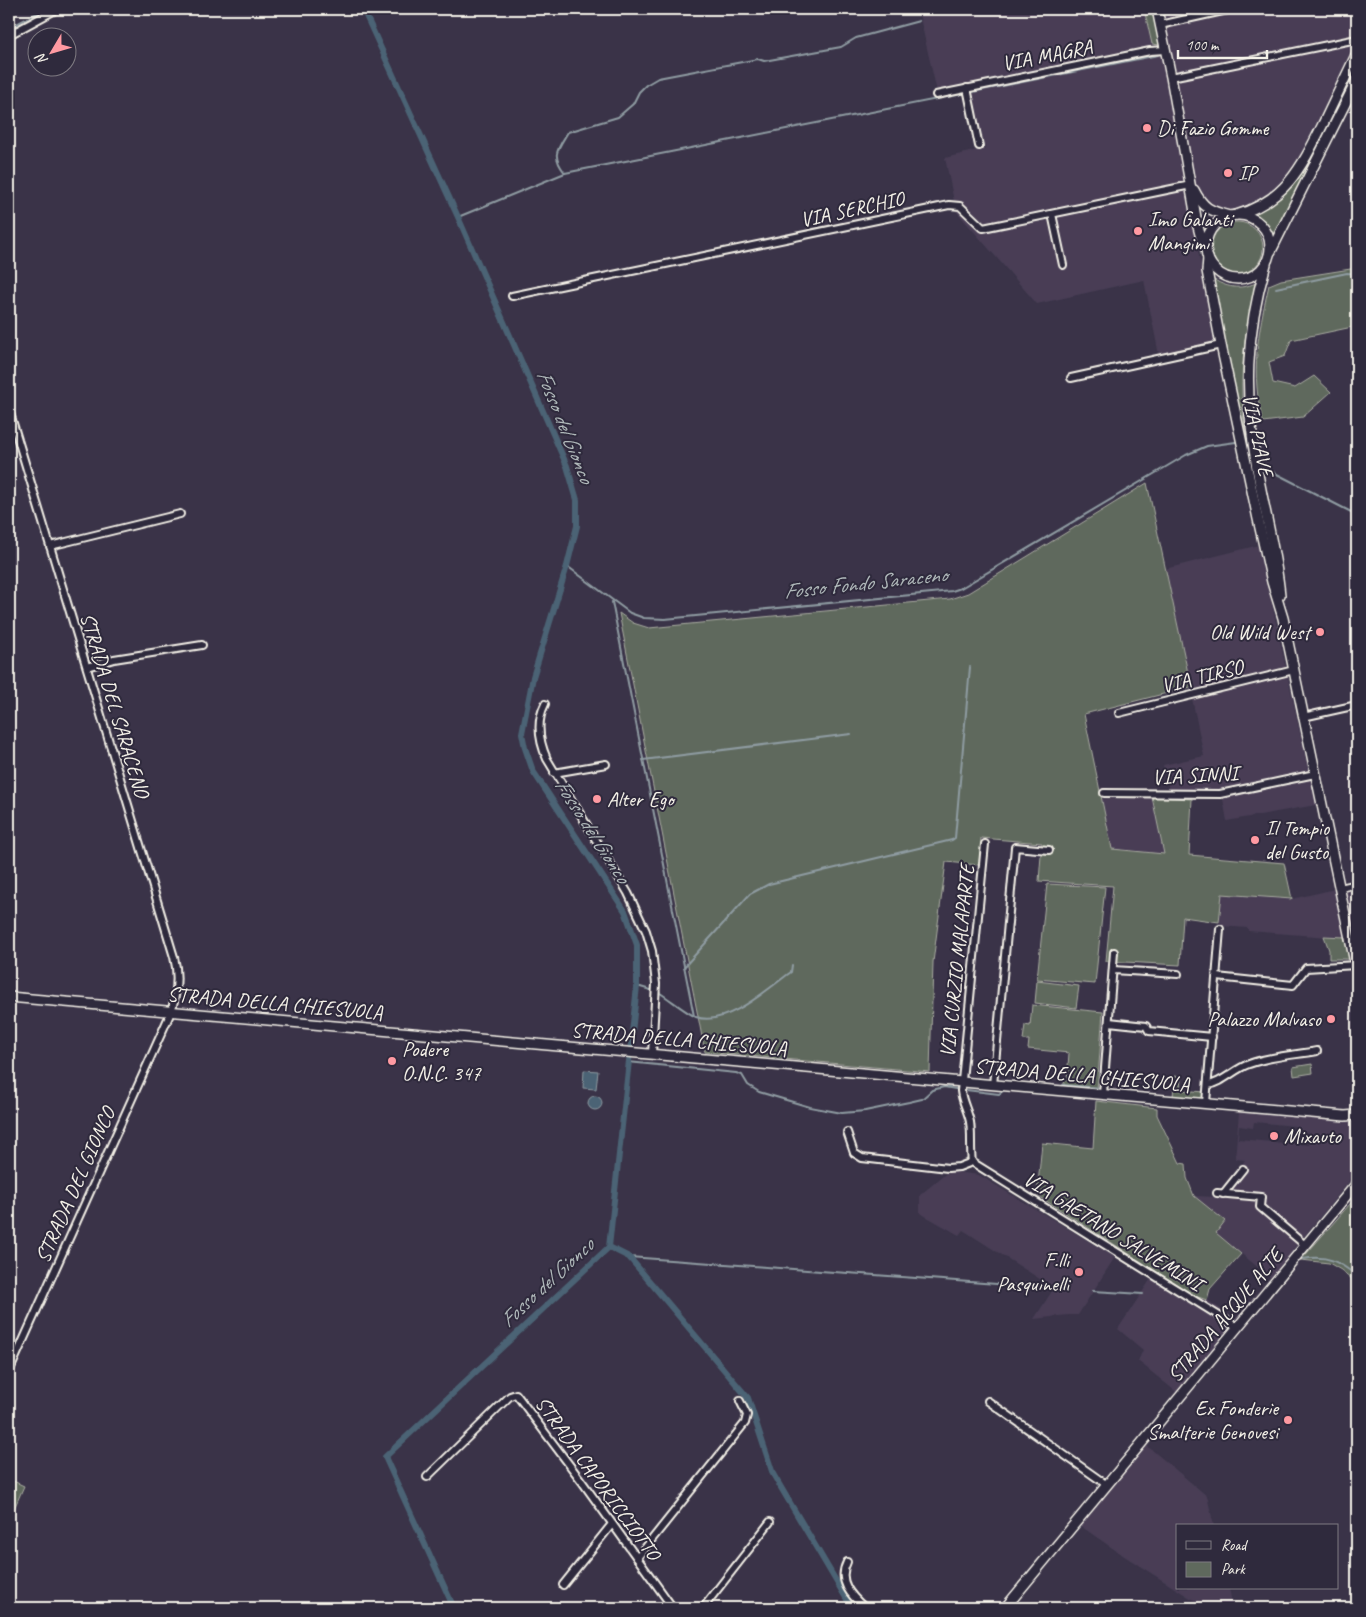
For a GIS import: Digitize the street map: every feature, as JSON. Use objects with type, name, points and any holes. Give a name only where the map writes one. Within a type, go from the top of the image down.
[{"type":"main road","name":"VIA PIAVE","points":[[1157,9],[1197,223],[1207,254],[1207,271],[1221,344],[1264,546],[1294,670],[1357,969]]},
{"type":"main road","points":[[1357,54],[1311,148],[1293,178],[1269,201],[1255,209],[1233,216],[1215,225],[1210,232],[1207,254],[1213,267],[1220,274],[1235,279],[1251,278],[1260,272],[1266,264],[1357,80]]},
{"type":"main road","name":"VIA PIAVE","points":[[1191,185],[1203,205],[1210,210],[1233,216]]},
{"type":"main road","points":[[1233,216],[1246,216],[1262,226],[1268,234],[1270,253]]},
{"type":"main road","name":"VIA PIAVE","points":[[1266,264],[1251,330],[1249,392],[1255,460],[1279,580],[1282,618]]},
{"type":"main road","name":"STRADA DELLA CHIESUOLA","points":[[9,997],[1103,1094],[1345,1116],[1357,1119]]},
{"type":"main road","name":"STRADA DELLA CHIESUOLA","points":[[1345,1116],[1357,1115]]},
{"type":"main road","name":"STRADA ACQUE ALTE","points":[[1005,1608],[1357,1182]]},
{"type":"street","points":[[9,35],[57,9]]},
{"type":"street","points":[[1160,25],[1232,9]]},
{"type":"street","points":[[1171,77],[1357,39]]},
{"type":"street","name":"VIA MAGRA","points":[[936,94],[1150,51],[1166,50]]},
{"type":"street","points":[[967,88],[979,146]]},
{"type":"street","name":"VIA SERCHIO","points":[[512,296],[949,205],[960,206],[983,228],[1191,185]]},
{"type":"street","points":[[1052,214],[1063,265]]},
{"type":"street","points":[[1071,378],[1221,344]]},
{"type":"street","name":"STRADA DEL SARACENO","points":[[9,410],[176,964],[177,990],[171,1012]]},
{"type":"street","points":[[50,546],[180,514]]},
{"type":"street","points":[[87,667],[114,659],[202,645]]},
{"type":"street","name":"VIA TIRSO","points":[[1119,713],[1294,670]]},
{"type":"street","points":[[545,704],[539,732],[544,752],[554,773],[628,893],[640,915],[648,936],[652,950],[656,990],[652,1054]]},
{"type":"street","points":[[1303,717],[1357,705]]},
{"type":"street","points":[[554,773],[606,764]]},
{"type":"street","name":"VIA SINNI","points":[[1104,793],[1220,794],[1316,774]]},
{"type":"street","name":"VIA CURZIO MALAPARTE","points":[[962,1082],[985,844]]},
{"type":"street","points":[[993,1085],[1015,847],[1049,850]]},
{"type":"street","points":[[1340,888],[1357,884]]},
{"type":"street","points":[[1206,1104],[1220,929]]},
{"type":"street","points":[[1103,1094],[1114,952]]},
{"type":"street","points":[[1216,977],[1293,985],[1306,968],[1357,969]]},
{"type":"street","points":[[1113,970],[1178,974]]},
{"type":"street","name":"STRADA DEL GIONCO","points":[[9,1372],[171,1012]]},
{"type":"street","points":[[1109,1022],[1146,1026],[1149,1031],[1212,1037]]},
{"type":"street","points":[[1208,1085],[1216,1083],[1241,1067],[1257,1061],[1317,1051]]},
{"type":"street","points":[[847,1132],[854,1153],[862,1158],[948,1168],[959,1167],[972,1162],[970,1121],[962,1098],[962,1082]]},
{"type":"street","name":"VIA GAETANO SALVEMINI","points":[[972,1162],[1237,1327]]},
{"type":"street","points":[[1243,1169],[1220,1194],[1261,1197],[1260,1207],[1305,1245]]},
{"type":"street","name":"STRADA CAPORICCIOTTO","points":[[427,1477],[510,1396],[516,1394],[673,1608]]},
{"type":"street","points":[[988,1400],[1106,1485]]},
{"type":"street","points":[[637,1558],[745,1423],[747,1415],[740,1401]]},
{"type":"street","points":[[703,1608],[770,1522]]},
{"type":"street","points":[[563,1585],[612,1524]]},
{"type":"street","points":[[847,1562],[843,1573],[845,1583],[856,1599],[866,1608]]},
{"type":"shaded area","points":[[918,9],[1357,9],[1357,44],[1293,173],[1270,195],[1254,205],[1233,210],[1215,207],[1203,198],[1199,190],[1187,193],[1216,344],[1159,355],[1144,280],[1037,304],[956,211],[945,158],[985,148],[971,84],[937,92]]},
{"type":"shaded area","points":[[1259,545],[1316,805],[1227,821],[1223,799],[1171,798],[1163,765],[1204,756],[1165,569]]},
{"type":"shaded area","points":[[1152,797],[1164,854],[1112,850],[1102,799]]},
{"type":"shaded area","points":[[1357,881],[1357,939],[1248,931],[1248,928],[1219,926],[1222,894],[1292,899],[1335,889],[1344,883]]},
{"type":"shaded area","points":[[1239,1112],[1350,1122],[1357,1125],[1357,1172],[1291,1252],[1301,1260],[1185,1399],[1138,1361],[1143,1350],[1118,1329],[1156,1271],[1236,1319],[1271,1278],[1216,1233],[1225,1221],[1194,1196],[1217,1197],[1245,1160],[1235,1159]],"holes":[[[1254,1122],[1295,1126],[1294,1131],[1310,1133],[1309,1145],[1238,1139],[1239,1126],[1253,1128]]]},
{"type":"shaded area","points":[[949,1171],[979,1175],[1115,1257],[1078,1315],[1034,1319],[1054,1288],[963,1230],[959,1235],[920,1213],[920,1195]]},
{"type":"shaded area","points":[[1146,1445],[1207,1496],[1214,1524],[1176,1524],[1176,1589],[1079,1525]]},
{"type":"shaded area","points":[[1178,1590],[1229,1590],[1233,1608],[1206,1608]]},
{"type":"green space","points":[[1144,9],[1152,9],[1160,45],[1152,44]]},
{"type":"green space","points":[[1357,62],[1357,69],[1274,236],[1266,222],[1254,213],[1282,197],[1297,180]]},
{"type":"green space","points":[[1237,222],[1247,224],[1255,230],[1261,238],[1263,248],[1261,258],[1255,266],[1247,272],[1237,274],[1227,272],[1219,266],[1213,258],[1211,248],[1213,238],[1219,230],[1227,224]]},
{"type":"green space","points":[[1357,268],[1357,326],[1291,340],[1285,356],[1269,362],[1273,383],[1295,388],[1314,376],[1331,392],[1303,417],[1263,422],[1259,404],[1256,370],[1259,336],[1269,285],[1281,280]]},
{"type":"green space","points":[[1211,278],[1233,287],[1244,287],[1256,283],[1245,339],[1242,397],[1248,450],[1267,538],[1265,538]]},
{"type":"green space","points":[[1147,483],[1191,687],[1084,714],[1112,849],[1164,854],[1152,797],[1192,799],[1189,855],[1284,863],[1292,899],[1222,894],[1219,922],[1183,917],[1180,965],[1106,961],[1113,886],[1039,881],[1042,843],[981,838],[979,865],[946,862],[933,962],[930,1072],[705,1052],[619,613],[633,623],[649,628],[950,599],[968,593]]},
{"type":"green space","points":[[1047,884],[1105,887],[1095,984],[1037,979]]},
{"type":"green space","points":[[1324,936],[1345,937],[1350,959],[1329,959],[1329,950]]},
{"type":"green space","points":[[1037,981],[1079,986],[1076,1008],[1035,1003]]},
{"type":"green space","points":[[1032,1005],[1103,1012],[1097,1090],[1064,1087],[1064,1080],[1067,1080],[1069,1053],[1028,1049],[1029,1040],[1023,1040],[1025,1025],[1030,1026]]},
{"type":"green space","points":[[1312,1064],[1313,1073],[1294,1076],[1293,1067]]},
{"type":"green space","points":[[1175,1076],[1181,1077],[1180,1090],[1205,1092],[1204,1099],[1173,1096]]},
{"type":"green space","points":[[1096,1101],[1157,1108],[1157,1115],[1180,1163],[1186,1164],[1187,1178],[1194,1196],[1225,1221],[1216,1233],[1241,1254],[1210,1289],[1207,1300],[1195,1296],[1037,1195],[1042,1143],[1093,1148]]},
{"type":"green space","points":[[1357,1196],[1357,1283],[1329,1263],[1301,1260]]},
{"type":"green space","points":[[9,1479],[24,1486],[9,1520]]},
{"type":"water","points":[[584,1070],[598,1071],[596,1089],[583,1088]]},
{"type":"water","points":[[592,1096],[598,1096],[602,1103],[598,1110],[592,1110],[588,1106],[588,1100]]},
{"type":"waterway","points":[[9,28],[45,9]]},
{"type":"waterway","name":"Fosso del Gionco","points":[[363,9],[458,217],[567,466],[577,500],[577,526],[567,566],[533,677],[522,733],[533,771],[625,911],[637,945],[637,986],[609,1247],[385,1457],[454,1608]]},
{"type":"waterway","points":[[565,173],[558,162],[557,152],[568,132],[618,117],[633,104],[639,92],[646,85],[658,78],[758,59],[764,61],[841,47],[856,38],[919,21]]},
{"type":"waterway","points":[[458,217],[565,173],[1158,55]]},
{"type":"waterway","points":[[1276,288],[1347,273],[1357,274]]},
{"type":"waterway","name":"Fosso Fondo Saraceno","points":[[567,566],[630,613],[644,618],[665,619],[952,591],[961,588],[1186,455],[1207,446],[1236,442]]},
{"type":"waterway","name":"Fosso Fondo Saraceno","points":[[1271,471],[1357,515]]},
{"type":"waterway","points":[[612,602],[694,1016]]},
{"type":"waterway","points":[[684,967],[750,894],[769,884],[955,838],[970,667]]},
{"type":"waterway","points":[[643,760],[851,734]]},
{"type":"waterway","points":[[660,993],[696,1017],[708,1019],[720,1017],[733,1012],[759,996],[791,972],[792,965]]},
{"type":"waterway","points":[[637,986],[654,991]]},
{"type":"waterway","points":[[628,1062],[736,1073],[742,1075],[748,1085],[759,1092],[810,1107],[842,1113],[865,1111],[922,1099],[932,1090],[944,1087],[956,1089]]},
{"type":"waterway","points":[[1063,1085],[1102,1088]]},
{"type":"waterway","points":[[966,1090],[999,1094],[1003,1091]]},
{"type":"waterway","points":[[609,1247],[629,1257],[748,1398],[773,1474],[852,1608]]},
{"type":"waterway","points":[[629,1257],[1051,1288]]},
{"type":"waterway","points":[[1303,1259],[1319,1258],[1332,1260],[1357,1276]]},
{"type":"waterway","points":[[1093,1291],[1143,1294]]},
{"type":"place","name":"Di Fazio Gomme","points":[[1147,128]]},
{"type":"place","name":"IP","points":[[1228,173]]},
{"type":"place","name":"Imo Galanti Mangimi","points":[[1138,231]]},
{"type":"place","name":"Old Wild West","points":[[1320,632]]},
{"type":"place","name":"Alter Ego","points":[[597,799]]},
{"type":"place","name":"Il Tempio del Gusto","points":[[1255,840]]},
{"type":"place","name":"Palazzo Malvaso","points":[[1331,1019]]},
{"type":"place","name":"Podere O.N.C. 347","points":[[392,1061]]},
{"type":"place","name":"Mixauto","points":[[1274,1136]]},
{"type":"place","name":"F.lli Pasquinelli","points":[[1079,1272]]},
{"type":"place","name":"Ex Fonderie Smalterie Genovesi","points":[[1288,1420]]}]
